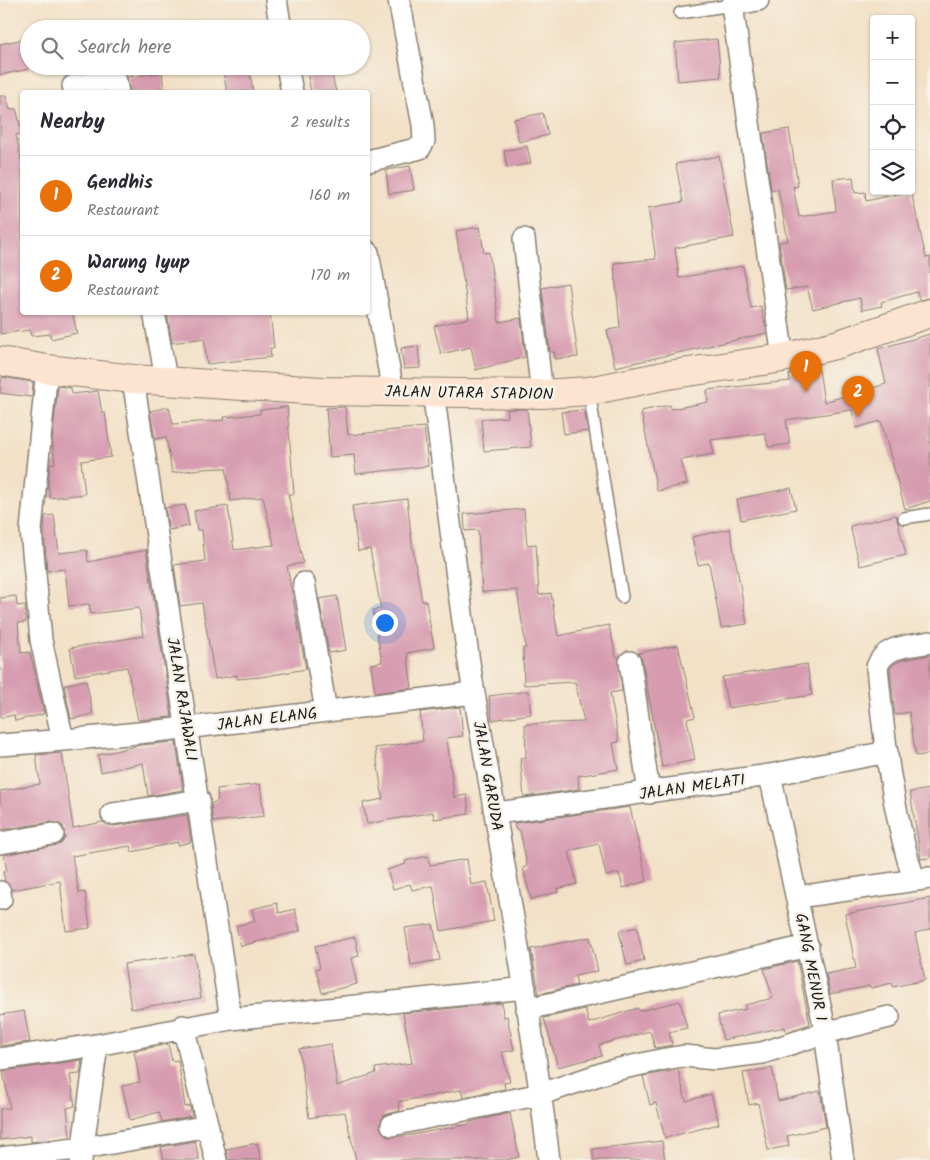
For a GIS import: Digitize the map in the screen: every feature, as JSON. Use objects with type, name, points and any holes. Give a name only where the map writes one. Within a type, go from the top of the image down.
[{"type":"street","points":[[276,0],[279,20]]},
{"type":"street","points":[[370,160],[420,148],[424,141],[423,125],[399,0]]},
{"type":"street","points":[[758,0],[732,3],[783,358]]},
{"type":"street","points":[[289,75],[292,90]]},
{"type":"street","points":[[73,86],[115,79],[118,90]]},
{"type":"street","points":[[524,239],[542,394]]},
{"type":"street","points":[[370,263],[393,392]]},
{"type":"street","name":"JALAN UTARA STADION","points":[[0,361],[47,369],[133,379],[166,379],[322,391],[542,394],[589,391],[668,375],[783,358],[838,344],[930,312]]},
{"type":"street","points":[[155,315],[166,379]]},
{"type":"street","points":[[47,369],[31,530],[41,640],[63,740]]},
{"type":"street","name":"JALAN RAJAWALI","points":[[133,379],[232,1019]]},
{"type":"street","name":"JALAN GARUDA","points":[[433,392],[474,692],[497,813],[541,1094],[549,1160]]},
{"type":"street","points":[[304,582],[326,711]]},
{"type":"street","points":[[798,897],[922,879],[906,854],[886,752],[877,667],[880,658],[888,650],[930,642]]},
{"type":"street","points":[[630,662],[648,793]]},
{"type":"street","name":"JALAN ELANG","points":[[0,745],[187,727],[474,692]]},
{"type":"street","name":"JALAN MELATI","points":[[497,813],[770,775],[886,752]]},
{"type":"street","name":"GANG MENUR I","points":[[770,775],[808,946],[824,1033],[843,1160]]},
{"type":"street","points":[[112,814],[199,800]]},
{"type":"street","points":[[0,843],[53,834]]},
{"type":"street","points":[[527,1010],[808,946]]},
{"type":"street","points":[[0,1059],[97,1045],[184,1026],[232,1019],[525,988]]},
{"type":"street","points":[[392,1125],[541,1094],[610,1071],[665,1059],[684,1056],[715,1058],[762,1053],[824,1033],[889,1017]]},
{"type":"street","points":[[184,1026],[216,1160]]},
{"type":"street","points":[[82,1154],[97,1045]]},
{"type":"street","points":[[0,1158],[82,1154],[208,1126]]},
{"type":"lane","points":[[680,13],[732,3]]},
{"type":"lane","points":[[589,391],[622,597]]},
{"type":"lane","points":[[904,518],[930,514]]},
{"type":"building","points":[[717,39],[721,77],[678,81],[675,43]]},
{"type":"building","points":[[20,40],[20,71],[0,75],[0,44]]},
{"type":"building","points":[[162,75],[164,90],[130,90],[127,77]]},
{"type":"building","points":[[224,75],[250,75],[253,90],[227,90]]},
{"type":"building","points":[[308,75],[332,75],[336,90],[311,90]]},
{"type":"building","points":[[0,96],[6,96],[10,110],[16,108],[20,125],[20,134],[16,135],[20,154],[20,315],[73,315],[77,333],[51,339],[50,334],[31,336],[30,330],[0,334]]},
{"type":"building","points":[[543,113],[548,135],[519,142],[514,119]]},
{"type":"building","points":[[789,129],[798,186],[793,187],[799,217],[836,211],[833,179],[853,177],[855,193],[865,192],[866,201],[893,195],[912,195],[926,258],[930,257],[930,298],[919,300],[917,292],[881,302],[882,306],[862,310],[860,298],[813,309],[807,287],[786,290],[779,242],[788,241],[778,189],[771,190],[763,133]]},
{"type":"building","points":[[527,146],[531,163],[507,168],[504,151]]},
{"type":"building","points":[[719,156],[734,237],[675,248],[679,278],[743,266],[751,308],[761,306],[767,333],[615,367],[607,330],[620,328],[614,263],[656,259],[648,208],[683,202],[676,164]]},
{"type":"building","points":[[410,166],[414,190],[389,194],[386,170]]},
{"type":"building","points":[[480,227],[484,253],[489,252],[499,322],[521,318],[525,357],[476,370],[471,347],[441,354],[434,326],[469,318],[456,231]]},
{"type":"building","points":[[568,283],[578,357],[555,359],[554,352],[550,352],[542,288]]},
{"type":"building","points":[[167,315],[270,315],[274,348],[270,348],[271,357],[207,364],[204,338],[172,343]]},
{"type":"building","points":[[930,334],[930,501],[905,509],[881,421],[856,428],[852,410],[786,420],[790,444],[768,447],[765,433],[711,440],[714,454],[681,460],[687,484],[657,491],[641,411],[670,405],[671,409],[708,402],[707,390],[790,381],[789,374],[819,370],[824,402],[886,384],[878,349]]},
{"type":"building","points":[[418,346],[420,368],[404,369],[401,348]]},
{"type":"building","points":[[2,377],[33,382],[32,397],[0,393]]},
{"type":"building","points":[[58,386],[71,388],[72,394],[98,391],[102,413],[105,413],[111,457],[81,461],[85,494],[50,498],[48,483],[50,464],[55,463],[52,440]]},
{"type":"building","points":[[169,407],[173,424],[225,420],[224,417],[260,414],[260,410],[287,407],[294,494],[288,494],[303,563],[287,566],[306,669],[261,677],[237,679],[237,675],[215,679],[202,603],[180,606],[174,565],[205,561],[202,530],[197,530],[194,511],[228,506],[234,550],[274,545],[263,497],[231,501],[226,468],[172,473],[166,437],[155,439],[150,411]]},
{"type":"building","points":[[345,407],[348,435],[424,427],[428,466],[356,474],[354,455],[330,457],[326,408]]},
{"type":"building","points":[[507,409],[527,409],[531,447],[484,451],[481,419],[508,417]]},
{"type":"building","points":[[584,410],[588,431],[564,434],[561,412]]},
{"type":"building","points":[[791,488],[796,509],[741,520],[737,499]]},
{"type":"building","points":[[407,499],[412,544],[422,601],[426,601],[434,648],[407,653],[412,688],[375,693],[371,664],[382,662],[373,610],[381,609],[370,549],[358,551],[352,506]]},
{"type":"building","points":[[185,505],[189,526],[169,530],[165,508]]},
{"type":"building","points":[[524,509],[527,545],[536,544],[539,595],[551,593],[558,636],[609,625],[616,657],[619,657],[622,691],[610,693],[619,742],[613,743],[618,769],[578,776],[579,789],[524,797],[520,758],[526,758],[525,724],[584,722],[575,682],[524,685],[523,648],[526,648],[517,590],[482,592],[478,530],[465,531],[464,514]]},
{"type":"building","points":[[54,515],[59,553],[87,550],[88,562],[146,550],[172,717],[138,720],[127,667],[75,676],[70,648],[143,636],[139,608],[91,614],[89,604],[69,606],[65,569],[47,571],[44,530],[45,516]]},
{"type":"building","points":[[896,515],[906,555],[860,566],[850,526]]},
{"type":"building","points":[[730,529],[747,624],[721,628],[709,563],[698,565],[692,537]]},
{"type":"building","points":[[16,596],[17,606],[25,605],[26,622],[18,623],[21,653],[30,652],[44,714],[15,721],[14,715],[0,718],[0,598]]},
{"type":"building","points":[[337,596],[346,650],[329,653],[319,599]]},
{"type":"building","points":[[678,645],[695,717],[687,719],[695,760],[662,767],[642,660],[638,653]]},
{"type":"building","points":[[930,655],[930,754],[916,756],[909,712],[895,715],[890,669],[894,664],[903,660]]},
{"type":"building","points":[[807,664],[812,695],[728,708],[722,677]]},
{"type":"building","points":[[86,680],[93,714],[71,719],[64,685]]},
{"type":"building","points":[[528,691],[531,714],[492,720],[489,696]]},
{"type":"building","points":[[460,707],[463,736],[447,738],[454,797],[467,795],[469,814],[434,819],[433,812],[367,824],[363,803],[383,799],[375,748],[423,741],[420,712]]},
{"type":"building","points":[[176,742],[183,790],[148,796],[143,763],[101,772],[98,755],[140,745]]},
{"type":"building","points":[[62,753],[73,828],[103,822],[114,826],[187,815],[191,842],[178,845],[178,842],[132,852],[130,846],[72,856],[79,893],[85,892],[90,928],[66,931],[60,881],[12,890],[5,881],[3,872],[7,871],[4,855],[61,844],[65,838],[63,826],[51,822],[0,830],[0,791],[40,784],[36,755]]},
{"type":"building","points":[[260,784],[264,816],[213,822],[211,804],[218,800],[217,789]]},
{"type":"building","points":[[930,789],[930,858],[921,859],[910,792]]},
{"type":"building","points":[[630,807],[647,881],[623,888],[619,873],[606,876],[599,844],[569,851],[577,884],[557,889],[558,892],[531,899],[523,868],[527,866],[520,830],[516,830],[514,823]]},
{"type":"building","points":[[428,856],[430,865],[467,859],[471,885],[487,882],[494,921],[441,931],[433,886],[412,890],[410,884],[393,889],[387,870],[406,864],[405,861]]},
{"type":"building","points":[[930,898],[930,929],[915,933],[925,980],[893,987],[892,983],[830,994],[826,974],[856,968],[845,914]]},
{"type":"building","points":[[277,903],[279,913],[295,909],[300,931],[241,946],[236,926],[255,921],[252,909]]},
{"type":"building","points":[[433,924],[440,960],[411,965],[405,928]]},
{"type":"building","points":[[637,927],[644,961],[627,965],[619,931]]},
{"type":"building","points":[[355,937],[359,956],[351,958],[357,984],[322,993],[316,969],[320,968],[315,946]]},
{"type":"building","points":[[590,937],[598,971],[575,976],[577,985],[539,994],[531,949]]},
{"type":"building","points":[[194,954],[201,998],[131,1009],[124,964]]},
{"type":"building","points":[[797,961],[810,1024],[786,1032],[785,1027],[723,1040],[718,1015],[746,1009],[745,1005],[773,998],[764,969]]},
{"type":"building","points":[[680,1001],[687,1028],[669,1032],[672,1045],[655,1048],[650,1031],[599,1045],[602,1056],[558,1067],[544,1018],[585,1009],[589,1023],[638,1008],[639,1011]]},
{"type":"building","points":[[502,1003],[503,1017],[507,1016],[514,1050],[502,1052],[510,1082],[504,1083],[505,1089],[463,1097],[461,1090],[398,1102],[400,1111],[384,1115],[380,1127],[388,1137],[405,1136],[470,1124],[470,1122],[510,1113],[519,1157],[506,1160],[356,1160],[345,1112],[309,1118],[299,1049],[331,1044],[337,1086],[376,1073],[375,1068],[412,1063],[403,1013]]},
{"type":"building","points":[[24,1011],[30,1042],[0,1046],[0,1015]]},
{"type":"building","points":[[168,1044],[172,1061],[178,1060],[185,1107],[190,1106],[192,1116],[162,1122],[159,1112],[130,1120],[122,1086],[140,1082],[134,1051]]},
{"type":"building","points":[[82,1060],[80,1074],[70,1075],[75,1106],[67,1108],[70,1137],[31,1142],[31,1136],[0,1140],[0,1109],[10,1108],[3,1071]]},
{"type":"building","points":[[772,1068],[778,1101],[820,1091],[826,1127],[787,1136],[789,1146],[768,1150],[758,1103],[749,1105],[743,1073]]},
{"type":"building","points":[[678,1070],[686,1101],[711,1094],[719,1124],[665,1138],[656,1103],[650,1105],[643,1076]]},
{"type":"building","points":[[195,1141],[199,1160],[164,1160],[161,1147]]},
{"type":"building","points":[[662,1141],[665,1160],[593,1160],[593,1149]]},
{"type":"building","points":[[257,1143],[261,1160],[228,1160],[226,1149]]},
{"type":"place","name":"Gendhis","points":[[806,392]]},
{"type":"place","name":"Warung Iyup","points":[[858,417]]}]
